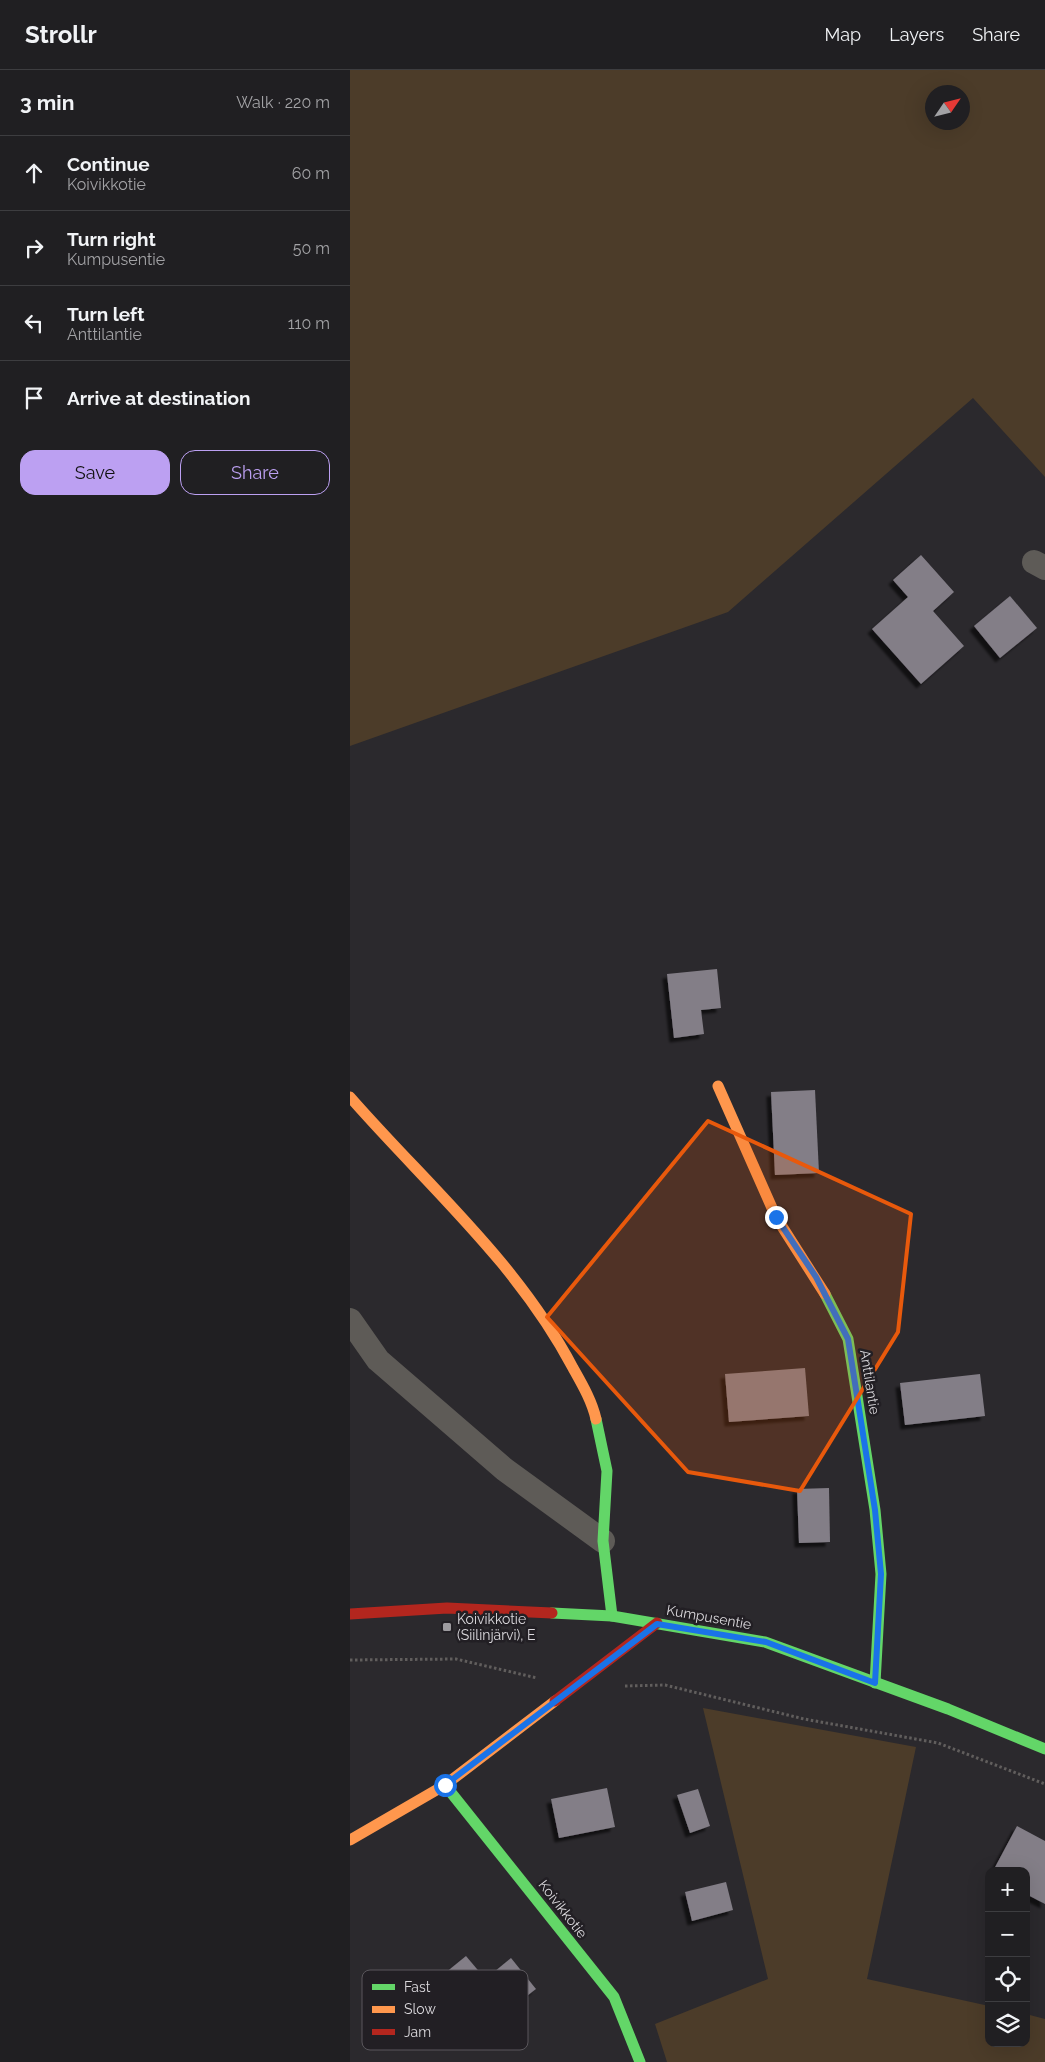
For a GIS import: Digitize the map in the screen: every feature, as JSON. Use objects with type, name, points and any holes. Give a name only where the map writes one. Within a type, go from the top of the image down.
[{"type":"street","name":"Anttilantie","points":[[718,1086],[776,1217],[816,1277],[848,1339],[875,1510],[881,1574],[875,1683]]},
{"type":"street","points":[[350,1097],[402,1156],[482,1238],[527,1293],[563,1349],[594,1408],[607,1471],[603,1541],[612,1616]]},
{"type":"street","points":[[350,1320],[378,1360],[504,1469],[603,1541]]},
{"type":"street","name":"Kumpusentie","points":[[350,1614],[447,1608],[612,1616],[766,1642],[948,1708],[1045,1749]]},
{"type":"street","points":[[350,1840],[445,1785],[657,1624]]},
{"type":"street","name":"Koivikkotie","points":[[445,1785],[614,1997],[640,2062]]},
{"type":"path","points":[[350,1660],[456,1659],[575,1686],[665,1685],[804,1719],[938,1743],[1045,1784]]},
{"type":"highlighted area","points":[[708,1121],[911,1214],[898,1332],[800,1491],[688,1472],[547,1317],[613,1234]]},
{"type":"shaded area","points":[[350,70],[1045,70],[1045,477],[973,398],[728,612],[350,746]]},
{"type":"shaded area","points":[[703,1708],[916,1747],[867,1979],[985,2005],[985,2047],[1030,2047],[1030,2015],[1045,2019],[1045,2062],[667,2062],[655,2024],[768,1979]]},
{"type":"building","points":[[921,555],[954,592],[933,611],[964,646],[921,684],[872,629],[908,597],[893,580]]},
{"type":"building","points":[[1010,596],[1037,628],[1000,658],[974,626]]},
{"type":"building","points":[[717,969],[721,1008],[701,1010],[704,1034],[674,1038],[667,974]]},
{"type":"building","points":[[815,1090],[819,1173],[775,1175],[771,1092]]},
{"type":"building","points":[[805,1368],[809,1416],[729,1422],[725,1374]]},
{"type":"building","points":[[980,1374],[985,1416],[905,1425],[900,1383]]},
{"type":"building","points":[[829,1488],[830,1542],[799,1543],[797,1489]]},
{"type":"building","points":[[607,1788],[615,1827],[559,1838],[551,1799]]},
{"type":"building","points":[[698,1789],[710,1826],[690,1833],[677,1795]]},
{"type":"building","points":[[1017,1826],[1045,1841],[1045,1904],[1030,1896],[1030,1867],[995,1867]]},
{"type":"building","points":[[726,1882],[733,1910],[692,1921],[685,1892]]},
{"type":"building","points":[[466,1956],[478,1970],[449,1970]]},
{"type":"building","points":[[511,1958],[521,1970],[496,1970]]},
{"type":"building","points":[[528,1979],[536,1989],[528,1995]]},
{"type":"traffic: fast","points":[[825,1294],[848,1339],[875,1510],[881,1574],[875,1683]]},
{"type":"traffic: fast","points":[[596,1419],[607,1471],[603,1541],[612,1616]]},
{"type":"traffic: fast","points":[[552,1613],[612,1616],[765,1642],[948,1709],[1045,1749]]},
{"type":"traffic: fast","points":[[445,1785],[614,1997],[640,2062]]},
{"type":"traffic: slow","points":[[718,1086],[776,1217],[825,1294]]},
{"type":"traffic: slow","points":[[350,1097],[470,1226],[526,1294],[551,1330],[576,1374],[589,1399],[596,1419]]},
{"type":"traffic: slow","points":[[350,1840],[445,1785],[555,1701]]},
{"type":"traffic: jam","points":[[350,1614],[447,1608],[552,1613]]},
{"type":"traffic: jam","points":[[555,1701],[657,1623]]},
{"type":"place","name":"Koivikkotie (Siilinjärvi), E","points":[[447,1627]]},
{"type":"route","points":[[445,1785],[657,1624],[766,1642],[875,1683],[881,1574],[875,1510],[848,1339],[816,1277],[776,1217]]}]
